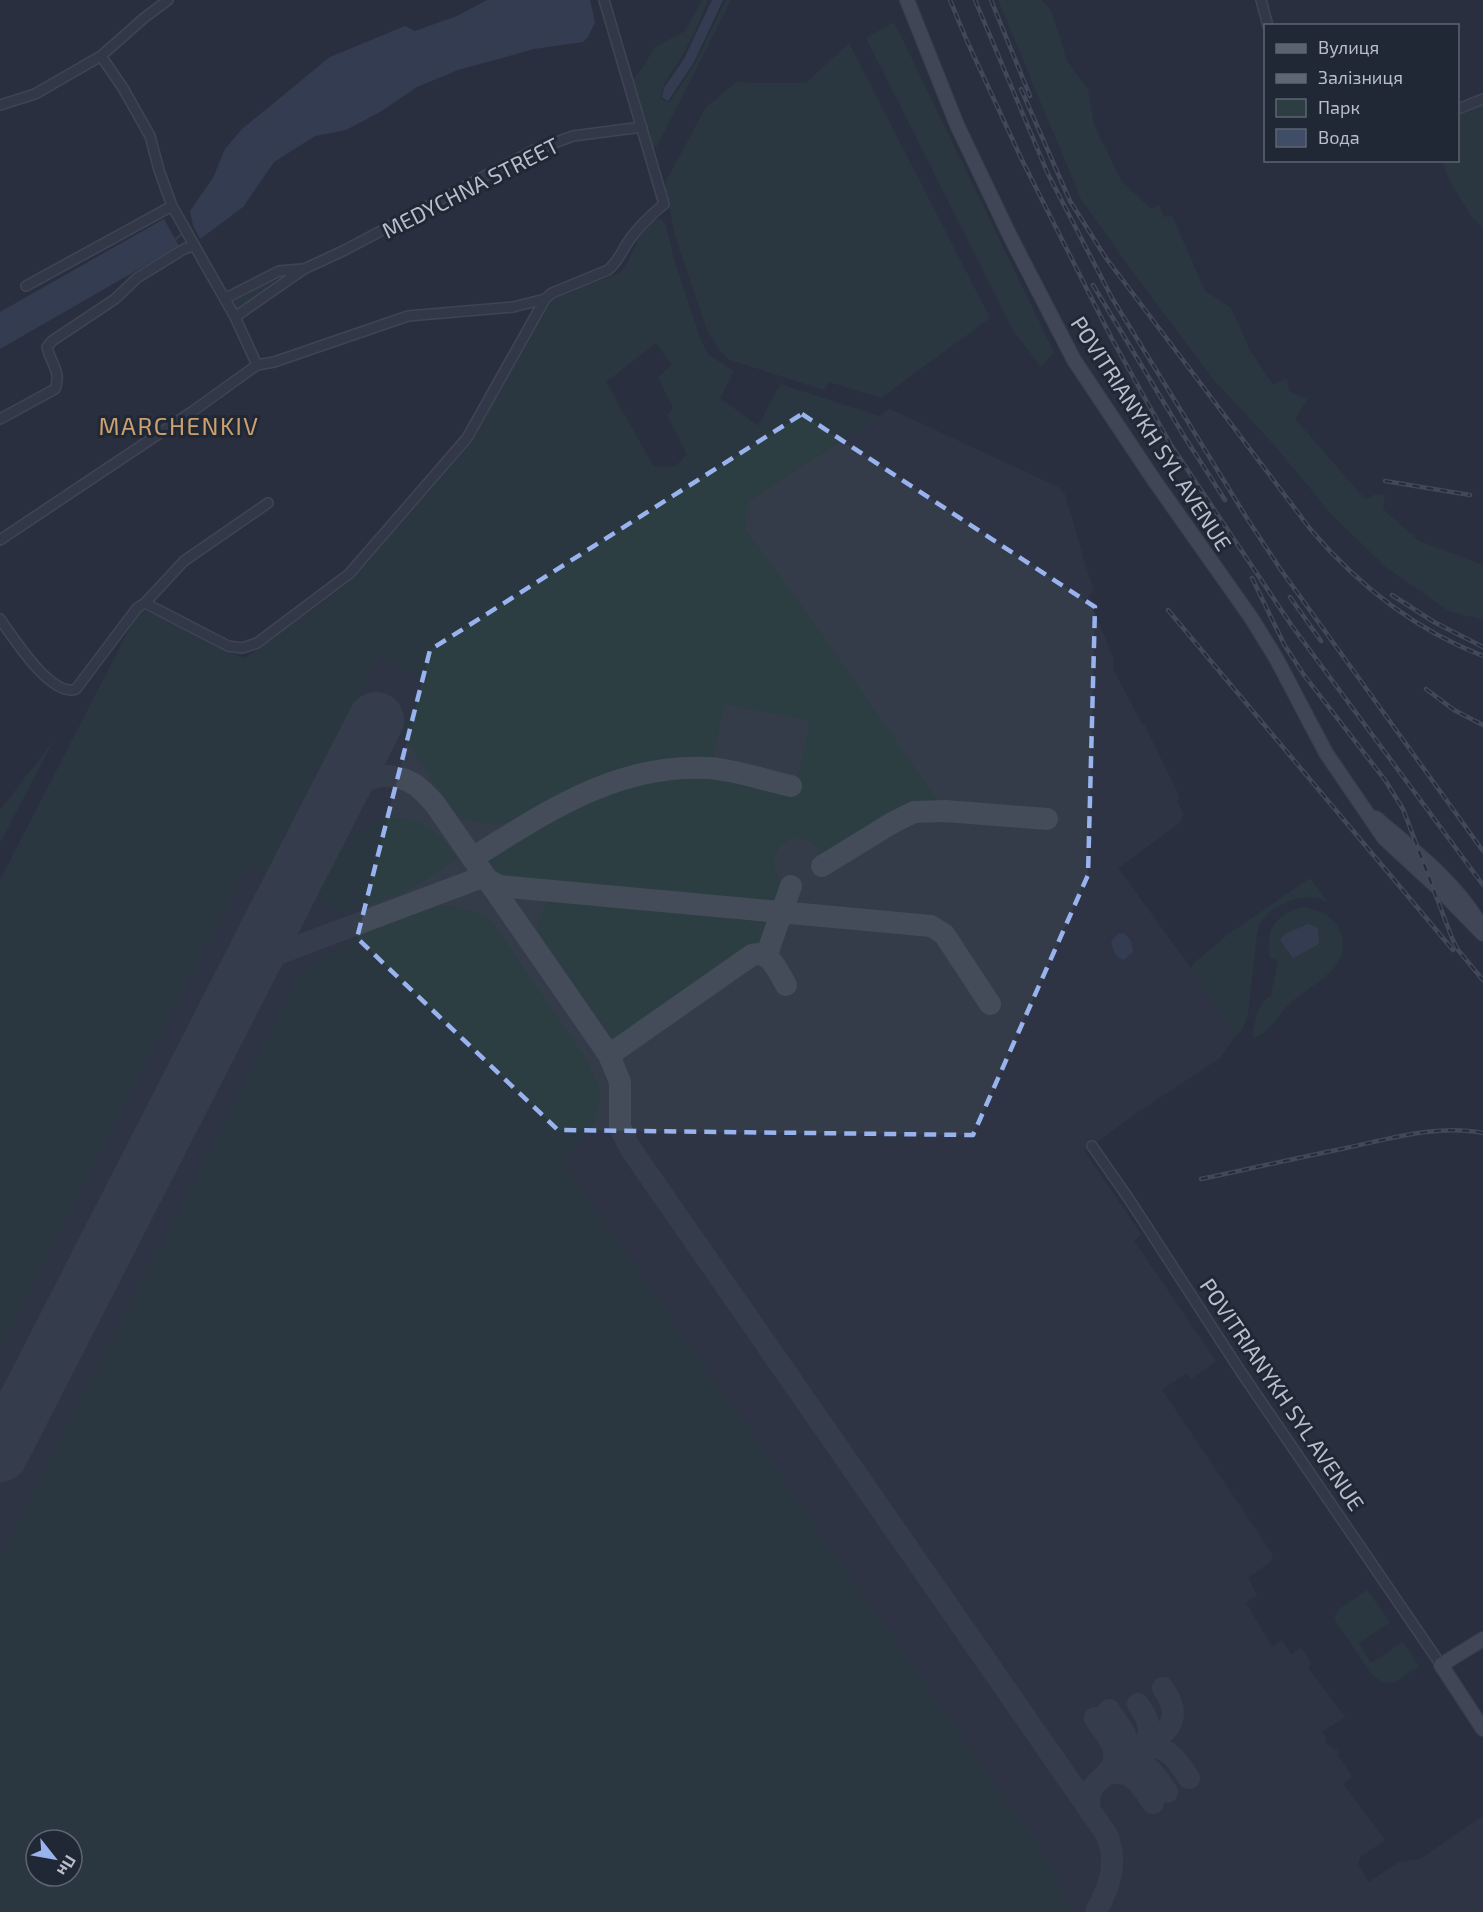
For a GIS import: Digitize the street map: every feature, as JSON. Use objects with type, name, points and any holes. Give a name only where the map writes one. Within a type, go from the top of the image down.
[{"type":"main road","name":"POVITRIANYKH SYL AVENUE","points":[[907,0],[957,125],[1010,236],[1074,360],[1252,620],[1276,658],[1326,753],[1384,838],[1483,934]]},
{"type":"main road","name":"POVITRIANYKH SYL AVENUE","points":[[1363,807],[1455,889],[1467,903],[1483,929]]},
{"type":"main road","points":[[1441,1665],[1483,1639]]},
{"type":"main road","name":"POVITRIANYKH SYL AVENUE","points":[[1441,1665],[1483,1729]]},
{"type":"street","points":[[0,105],[35,94],[101,56],[168,0]]},
{"type":"street","points":[[1261,0],[1267,24]]},
{"type":"street","points":[[145,603],[228,646],[242,648],[257,643],[349,574],[467,438],[545,299],[552,293],[608,270],[620,258],[630,239],[664,204],[604,2]]},
{"type":"street","points":[[101,56],[123,88],[150,136],[159,171],[172,206],[235,317],[257,365]]},
{"type":"street","points":[[1459,109],[1483,99]]},
{"type":"street","name":"MEDYCHNA STREET","points":[[235,317],[304,269],[345,250],[532,151],[573,135],[642,128]]},
{"type":"street","points":[[26,286],[172,206]]},
{"type":"street","points":[[0,419],[55,389],[58,374],[47,347],[52,341],[115,299],[137,278],[184,249],[193,246]]},
{"type":"street","name":"MEDYCHNA STREET","points":[[223,296],[230,296],[279,271],[304,269]]},
{"type":"street","points":[[0,540],[193,411],[257,365],[274,362],[408,316],[513,307],[545,299]]},
{"type":"street","points":[[0,619],[31,661],[54,684],[70,691],[76,689],[137,608],[145,603],[184,561],[267,503]]},
{"type":"street","name":"POVITRIANYKH SYL AVENUE","points":[[1092,1146],[1241,1372],[1441,1665]]},
{"type":"highlighted area","points":[[802,414],[1095,607],[1088,875],[973,1135],[558,1130],[357,938],[430,650]]},
{"type":"shaded area","points":[[637,244],[601,374],[654,467],[745,528],[748,501],[890,409],[1058,487],[1065,494],[1094,590],[1088,596],[1114,660],[1113,669],[1144,724],[1180,798],[1177,801],[1183,813],[1181,822],[1118,868],[1191,968],[1233,1033],[1233,1039],[1220,1058],[1084,1151],[1141,1234],[1134,1241],[1216,1361],[1191,1379],[1186,1373],[1162,1390],[1273,1555],[1271,1561],[1248,1578],[1257,1595],[1246,1603],[1272,1647],[1282,1640],[1291,1655],[1301,1648],[1311,1663],[1308,1668],[1345,1717],[1322,1732],[1327,1739],[1325,1741],[1328,1746],[1330,1745],[1334,1750],[1337,1748],[1340,1752],[1337,1754],[1352,1777],[1343,1784],[1385,1840],[1360,1857],[1358,1864],[1369,1882],[1399,1862],[1420,1859],[1483,1816],[1483,1912],[0,1912],[0,880],[144,610],[245,658],[349,583],[471,443],[550,302],[562,294],[618,274],[626,266]]},
{"type":"green space","points":[[702,0],[708,0],[682,56],[663,86],[661,98],[669,103],[695,64],[726,0],[731,0],[657,146],[651,149],[633,87],[634,78],[654,48],[685,31]]},
{"type":"green space","points":[[998,0],[1042,0],[1051,11],[1067,61],[1088,90],[1094,125],[1122,182],[1151,209],[1159,205],[1164,217],[1172,216],[1205,291],[1231,308],[1251,352],[1273,385],[1287,378],[1289,391],[1307,399],[1295,419],[1366,500],[1374,495],[1385,494],[1383,509],[1419,541],[1483,565],[1483,620],[1449,611],[1387,568],[1333,516],[1275,446],[1215,381],[1081,199]]},
{"type":"green space","points":[[894,22],[1054,352],[1041,367],[1013,330],[866,38]]},
{"type":"green space","points":[[849,43],[990,318],[881,398],[829,382],[824,390],[730,360],[721,352],[708,333],[674,232],[665,183],[706,107],[738,81],[806,83]]},
{"type":"green space","points":[[1483,105],[1483,229],[1470,214],[1450,181],[1442,162],[1459,162],[1459,116]]},
{"type":"green space","points":[[658,219],[666,225],[675,263],[701,341],[709,355],[734,371],[720,398],[758,426],[780,384],[879,416],[749,501],[745,529],[811,619],[942,807],[912,809],[889,819],[822,860],[818,849],[809,841],[796,838],[784,843],[774,859],[781,886],[778,902],[500,876],[488,859],[571,808],[626,785],[688,776],[723,778],[795,794],[810,721],[724,704],[713,762],[660,764],[621,771],[578,787],[513,820],[500,824],[485,824],[459,818],[400,732],[426,681],[379,657],[267,875],[248,866],[0,1349],[0,880],[137,614],[144,610],[245,658],[349,583],[471,443],[550,302],[562,294],[618,274],[626,266],[637,244],[638,235],[647,224]],"holes":[[[656,343],[672,365],[658,377],[673,408],[667,415],[687,454],[676,466],[654,467],[606,382]]]},
{"type":"green space","points":[[295,272],[241,309],[234,307],[231,303],[233,298],[280,273]]},
{"type":"green space","points":[[54,740],[0,843],[0,810]]},
{"type":"green space","points":[[393,818],[415,821],[431,829],[444,841],[457,859],[407,891],[339,915],[314,899],[340,848],[370,823]]},
{"type":"green space","points":[[1310,878],[1329,903],[1318,898],[1301,898],[1277,907],[1264,917],[1257,932],[1248,1015],[1241,1032],[1233,1039],[1233,1033],[1191,968],[1230,933]]},
{"type":"green space","points":[[553,899],[772,920],[767,937],[615,1042],[537,929],[545,904]]},
{"type":"green space","points":[[441,905],[466,909],[490,919],[586,1059],[600,1090],[600,1102],[594,1123],[583,1139],[570,1150],[574,1154],[567,1159],[565,1165],[1056,1872],[1069,1912],[0,1912],[0,1558],[298,976],[366,933],[403,916]]},
{"type":"green space","points":[[1303,907],[1329,917],[1337,925],[1343,944],[1341,955],[1336,965],[1328,973],[1290,1003],[1263,1033],[1254,1038],[1252,1035],[1258,1012],[1263,1002],[1271,996],[1278,960],[1270,958],[1271,932],[1278,919]]},
{"type":"green space","points":[[1367,1590],[1390,1622],[1359,1643],[1371,1663],[1403,1642],[1419,1666],[1394,1683],[1382,1682],[1372,1675],[1335,1620],[1338,1610]]},
{"type":"water","points":[[487,0],[590,0],[595,22],[583,42],[534,49],[458,70],[417,87],[380,112],[346,130],[315,136],[274,162],[243,207],[200,239],[193,225],[190,211],[213,178],[225,149],[242,129],[330,57],[405,26],[415,31],[457,16]]},
{"type":"water","points":[[712,0],[723,0],[694,62],[668,101],[662,97],[664,88],[684,59]]},
{"type":"water","points":[[164,219],[179,246],[0,349],[0,312]]},
{"type":"water","points":[[1308,924],[1318,928],[1319,944],[1293,958],[1280,940],[1285,934]]},
{"type":"water","points":[[1124,933],[1131,941],[1133,952],[1124,960],[1116,956],[1111,942],[1118,934]]},
{"type":"waterway","points":[[175,240],[184,232]]},
{"type":"taxiway","points":[[472,858],[584,794],[644,773],[709,768],[791,786]]},
{"type":"taxiway","points":[[334,805],[350,788],[370,778],[392,776],[420,788],[435,804],[609,1055],[620,1082],[620,1127],[630,1148],[1107,1835],[1112,1855],[1111,1874],[1096,1912]]},
{"type":"taxiway","points":[[822,866],[914,812],[945,811],[1047,819]]},
{"type":"taxiway","points":[[251,964],[485,876]]},
{"type":"taxiway","points":[[487,879],[499,886],[931,926],[944,934],[990,1004]]},
{"type":"taxiway","points":[[768,957],[769,948],[791,886]]},
{"type":"taxiway","points":[[609,1055],[752,955],[764,955],[769,958],[786,985]]},
{"type":"taxiway","points":[[1141,1750],[1166,1730],[1173,1717],[1173,1709],[1163,1688]]},
{"type":"taxiway","points":[[1138,1704],[1149,1728],[1148,1739],[1140,1751]]},
{"type":"taxiway","points":[[1109,1710],[1127,1738],[1128,1753],[1117,1767]]},
{"type":"taxiway","points":[[1090,1810],[1089,1798],[1092,1790],[1108,1772],[1114,1758],[1112,1743],[1095,1718]]},
{"type":"taxiway","points":[[1141,1750],[1150,1748],[1164,1750],[1175,1759],[1189,1778]]},
{"type":"taxiway","points":[[1119,1766],[1136,1763],[1148,1768],[1167,1792]]},
{"type":"taxiway","points":[[1108,1774],[1117,1773],[1130,1776],[1140,1784],[1153,1803]]},
{"type":"runway","points":[[0,1454],[376,720]]},
{"type":"railway","points":[[950,0],[1022,160],[1112,339],[1171,445],[1292,626],[1483,885]]},
{"type":"railway","points":[[975,0],[1048,174],[1112,298],[1281,570],[1483,851]]},
{"type":"railway","points":[[991,0],[1030,96]]},
{"type":"railway","points":[[1021,89],[1070,201],[1106,258],[1311,530],[1348,569],[1390,604],[1434,633],[1483,656]]},
{"type":"railway","points":[[1093,285],[1225,500]]},
{"type":"railway","points":[[1385,481],[1470,495]]},
{"type":"railway","points":[[1252,578],[1285,646],[1304,675],[1385,780],[1403,809],[1452,938],[1458,950],[1483,980]]},
{"type":"railway","points":[[1392,595],[1434,622],[1483,647]]},
{"type":"railway","points":[[1290,597],[1321,641]]},
{"type":"railway","points":[[1168,610],[1453,950]]},
{"type":"railway","points":[[1426,689],[1454,710],[1483,725]]},
{"type":"railway","points":[[1201,1179],[1431,1131],[1483,1133]]},
{"type":"district","name":"MARCHENKIV","points":[[179,425]]}]
